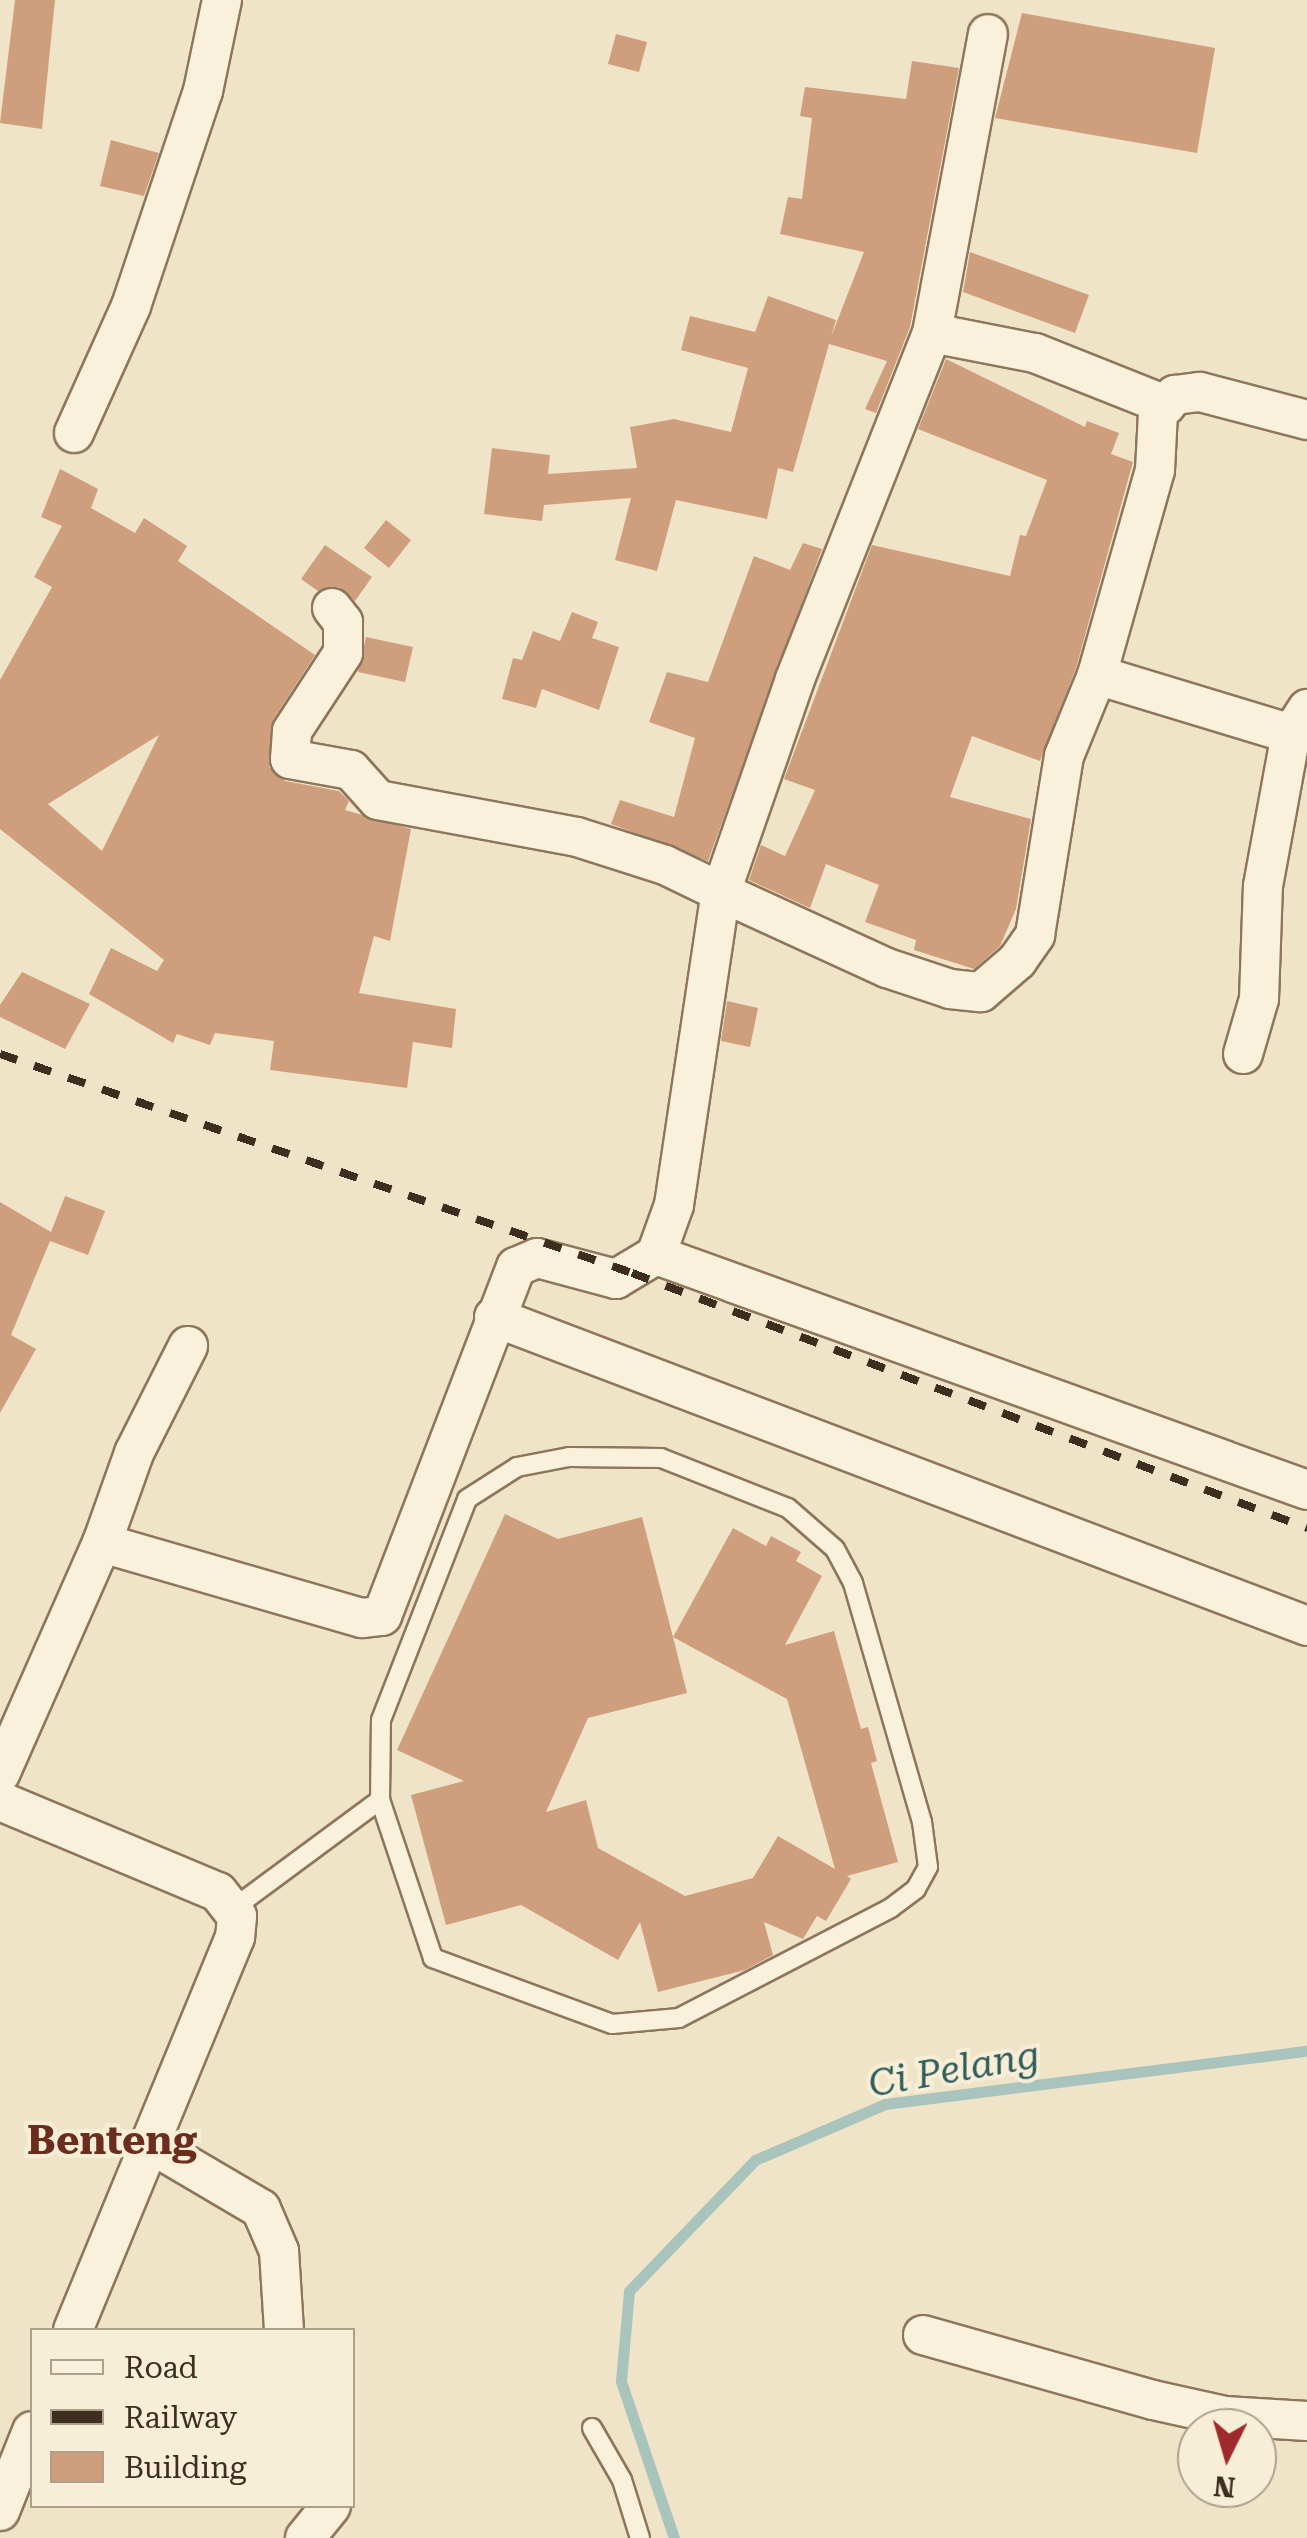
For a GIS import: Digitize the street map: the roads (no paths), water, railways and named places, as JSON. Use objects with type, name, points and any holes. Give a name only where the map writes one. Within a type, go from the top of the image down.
[{"type":"street","points":[[74,433],[131,306],[203,91],[222,0]]},
{"type":"street","points":[[102,1543],[362,1618],[382,1616],[509,1276],[525,1261],[554,1260],[616,1279],[656,1256],[674,1205],[722,892],[794,679],[932,333],[988,34]]},
{"type":"street","points":[[932,333],[1035,353],[1166,405]]},
{"type":"street","points":[[332,608],[343,622],[343,653],[292,731],[290,759],[351,770],[378,800],[576,836],[664,864],[887,968],[980,992],[1035,935],[1064,756],[1097,675],[1155,470],[1154,429],[1166,405],[1175,395],[1200,392],[1307,420]]},
{"type":"street","points":[[1097,675],[1299,722],[1263,886],[1259,999],[1243,1054]]},
{"type":"street","points":[[656,1256],[1307,1490]]},
{"type":"street","points":[[494,1317],[1307,1626]]},
{"type":"street","points":[[0,1774],[102,1543],[134,1452],[188,1346]]},
{"type":"street","points":[[0,1801],[200,1884],[234,1908],[235,1938],[74,2328]]},
{"type":"street","points":[[149,2143],[260,2209],[279,2251],[284,2328]]},
{"type":"street","points":[[923,2335],[1153,2400],[1225,2416],[1307,2421]]},
{"type":"street","points":[[0,2512],[30,2436]]},
{"type":"street","points":[[305,2538],[328,2508]]},
{"type":"lane","points":[[569,1457],[660,1458],[788,1508],[835,1549],[854,1583],[922,1822],[928,1867],[916,1889],[891,1908],[679,2018],[612,2024],[434,1958],[380,1800],[380,1720],[467,1499],[516,1467],[569,1457]]},
{"type":"lane","points":[[234,1908],[380,1800]]},
{"type":"lane","points":[[592,2428],[622,2480],[640,2538]]},
{"type":"waterway","name":"Ci Pelang","points":[[674,2538],[621,2381],[629,2291],[755,2160],[885,2104],[1307,2051]]},
{"type":"railway","points":[[0,1054],[632,1273],[1307,1528]]},
{"type":"district","name":"Benteng","points":[[112,2141]]}]
